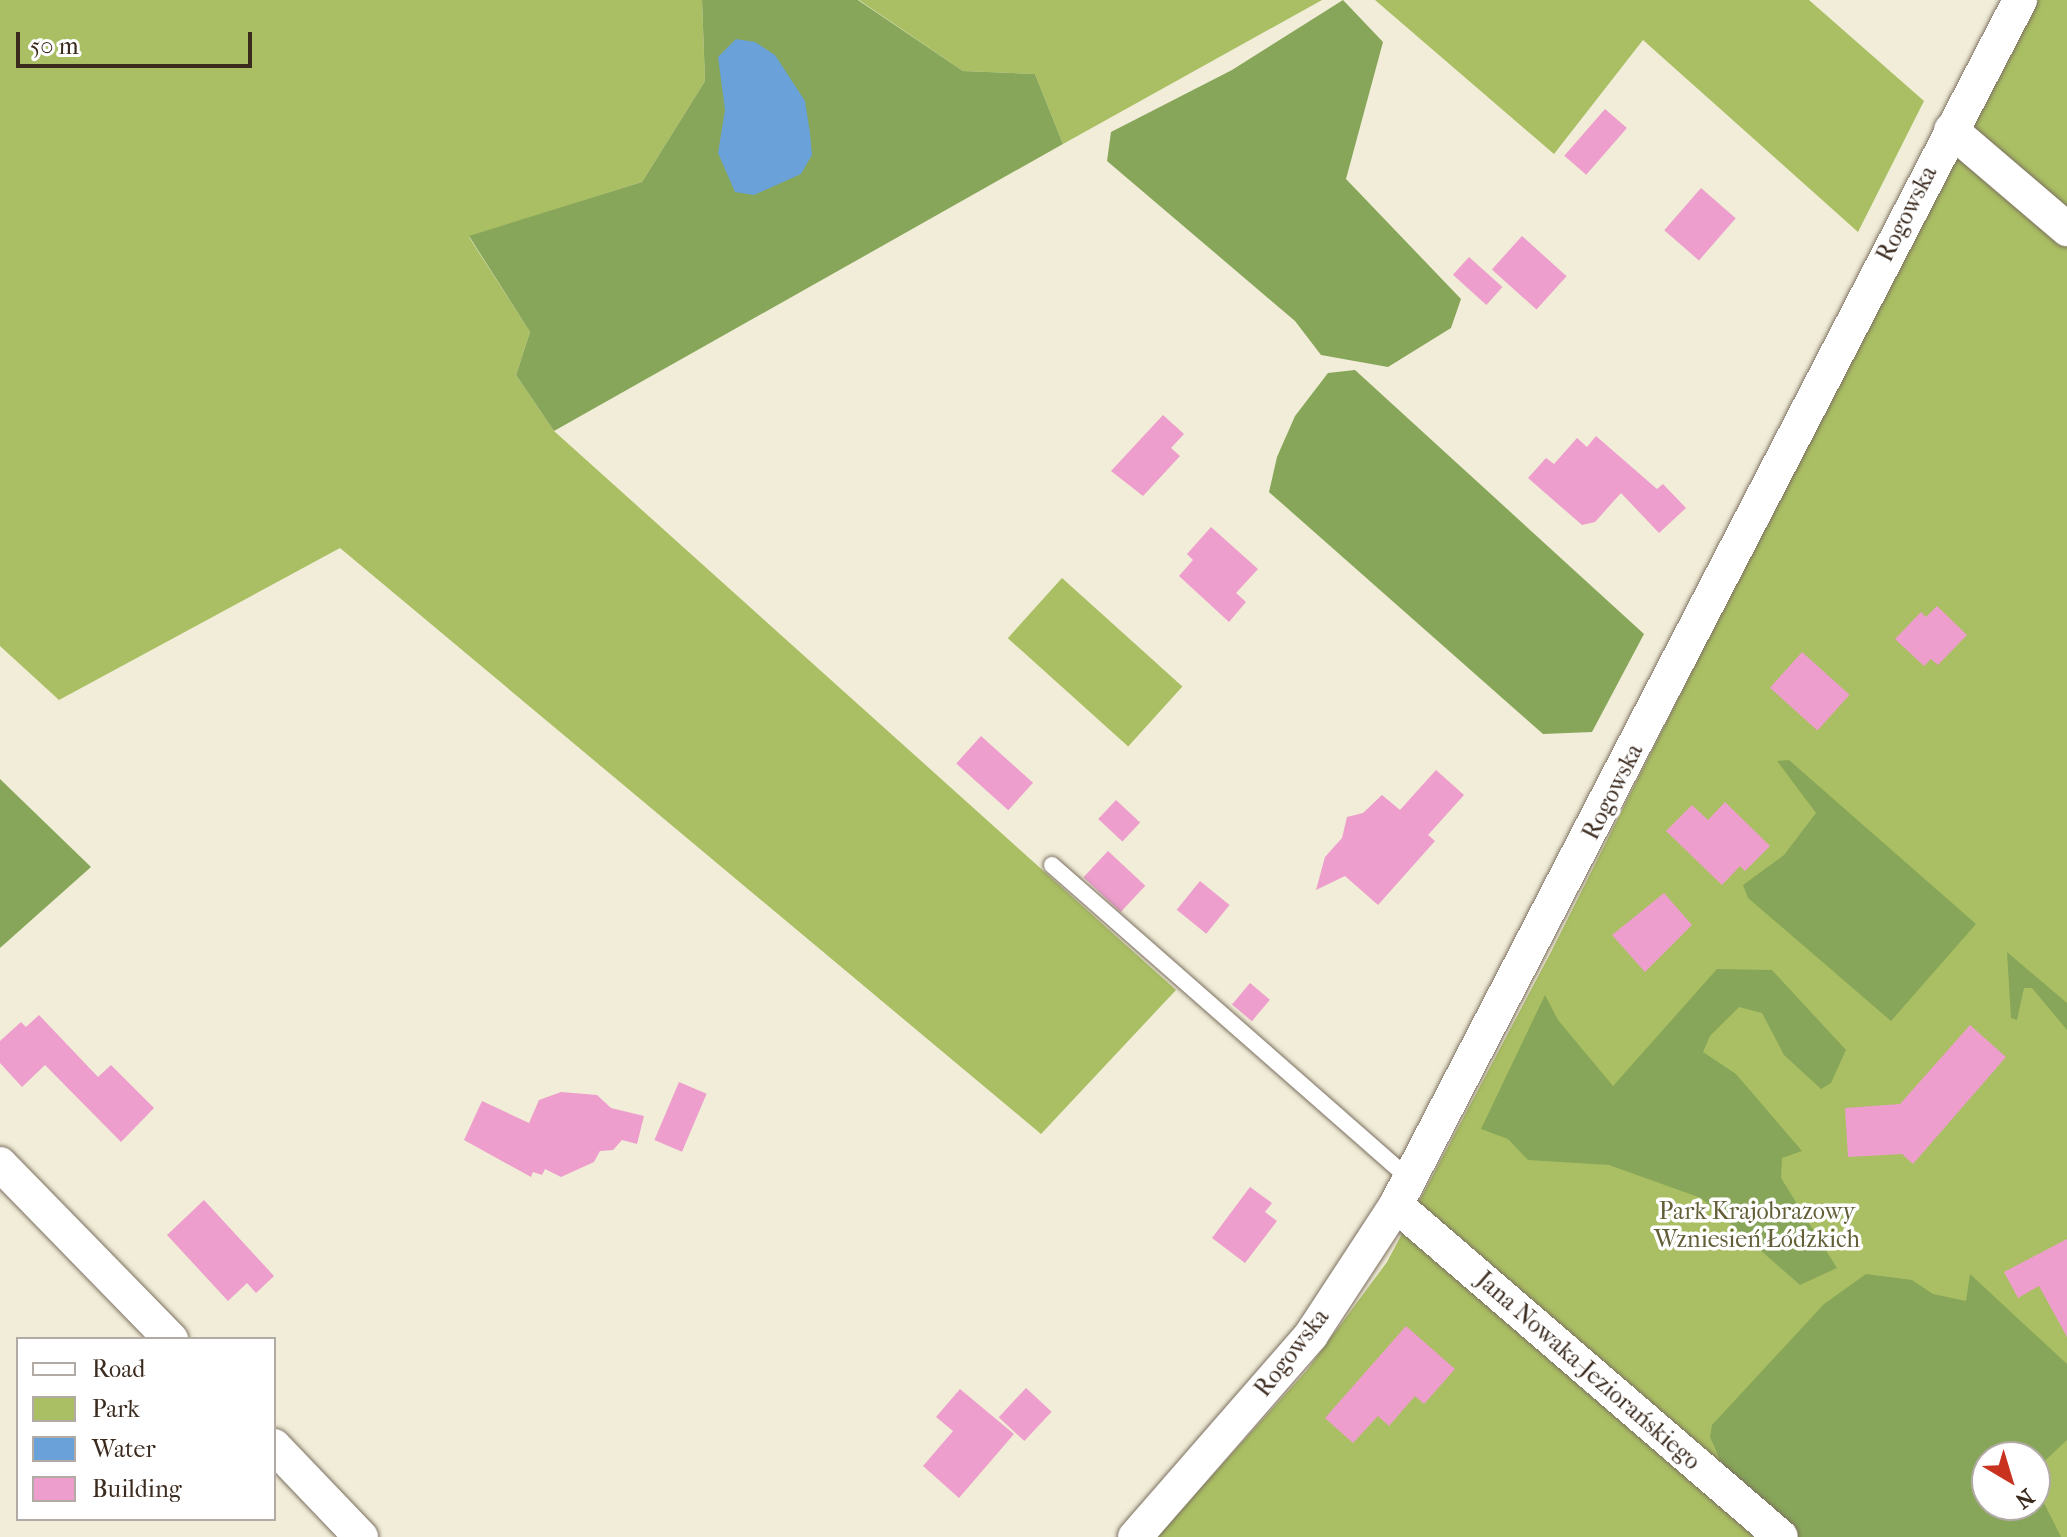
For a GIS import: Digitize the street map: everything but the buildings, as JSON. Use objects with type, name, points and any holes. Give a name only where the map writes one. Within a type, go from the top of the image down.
[{"type":"street","name":"Rogowska","points":[[1135,1537],[1311,1335],[1403,1193],[2020,0]]},
{"type":"street","points":[[1951,130],[2067,229]]},
{"type":"street","points":[[0,1164],[169,1337]]},
{"type":"street","name":"Jana Nowaka-Jeziorańskiego","points":[[1403,1193],[1781,1537]]},
{"type":"street","points":[[276,1448],[361,1537]]},
{"type":"lane","points":[[1052,865],[1403,1193]]},
{"type":"green space","points":[[0,0],[702,0],[705,81],[642,182],[469,237],[530,332],[516,375],[554,431],[1176,990],[1041,1134],[340,548],[59,700],[0,646]]},
{"type":"green space","points":[[702,0],[858,0],[963,71],[1035,74],[1063,144],[554,431],[516,375],[530,332],[469,236],[642,182],[705,81]]},
{"type":"green space","points":[[859,0],[1322,0],[1063,144],[1035,74],[963,71]]},
{"type":"green space","points":[[1343,0],[1383,42],[1346,179],[1461,299],[1451,328],[1388,367],[1321,355],[1295,321],[1107,161],[1111,132],[1232,70]]},
{"type":"green space","points":[[1375,0],[1809,0],[1924,101],[1858,232],[1643,40],[1554,154]]},
{"type":"green space","name":"Park Krajobrazowy Wzniesień Łódzkich","points":[[2037,0],[2067,0],[2067,1537],[1157,1537],[1307,1370],[1387,1262],[1551,952],[1886,284]]},
{"type":"green space","points":[[1355,370],[1644,634],[1592,732],[1543,734],[1269,492],[1277,457],[1295,416],[1328,373]]},
{"type":"green space","points":[[1062,578],[1182,686],[1128,747],[1008,638]]},
{"type":"green space","points":[[1789,760],[1976,924],[1891,1021],[1748,898],[1743,885],[1784,855],[1816,813],[1777,761]]},
{"type":"green space","points":[[0,779],[91,867],[0,948]]},
{"type":"green space","points":[[2007,952],[2067,1003],[2067,1030],[2032,988],[2024,988],[2017,1020],[2011,1018]]},
{"type":"green space","points":[[1717,969],[1772,970],[1846,1050],[1831,1083],[1821,1089],[1784,1055],[1762,1013],[1739,1007],[1710,1036],[1703,1052],[1736,1074],[1802,1151],[1782,1158],[1781,1178],[1837,1268],[1800,1285],[1701,1198],[1609,1165],[1528,1160],[1508,1139],[1481,1129],[1545,995],[1558,1020],[1613,1086]]},
{"type":"green space","points":[[1866,1274],[1912,1280],[1933,1294],[1966,1301],[1970,1274],[2067,1364],[2067,1440],[2051,1455],[2051,1441],[1971,1441],[1971,1521],[2051,1521],[2051,1517],[2061,1537],[1798,1537],[1725,1471],[1710,1437],[1712,1425],[1824,1304]]},
{"type":"water","points":[[736,39],[755,42],[775,55],[805,101],[810,133],[812,155],[801,174],[754,195],[735,192],[718,153],[725,110],[718,57]]}]
